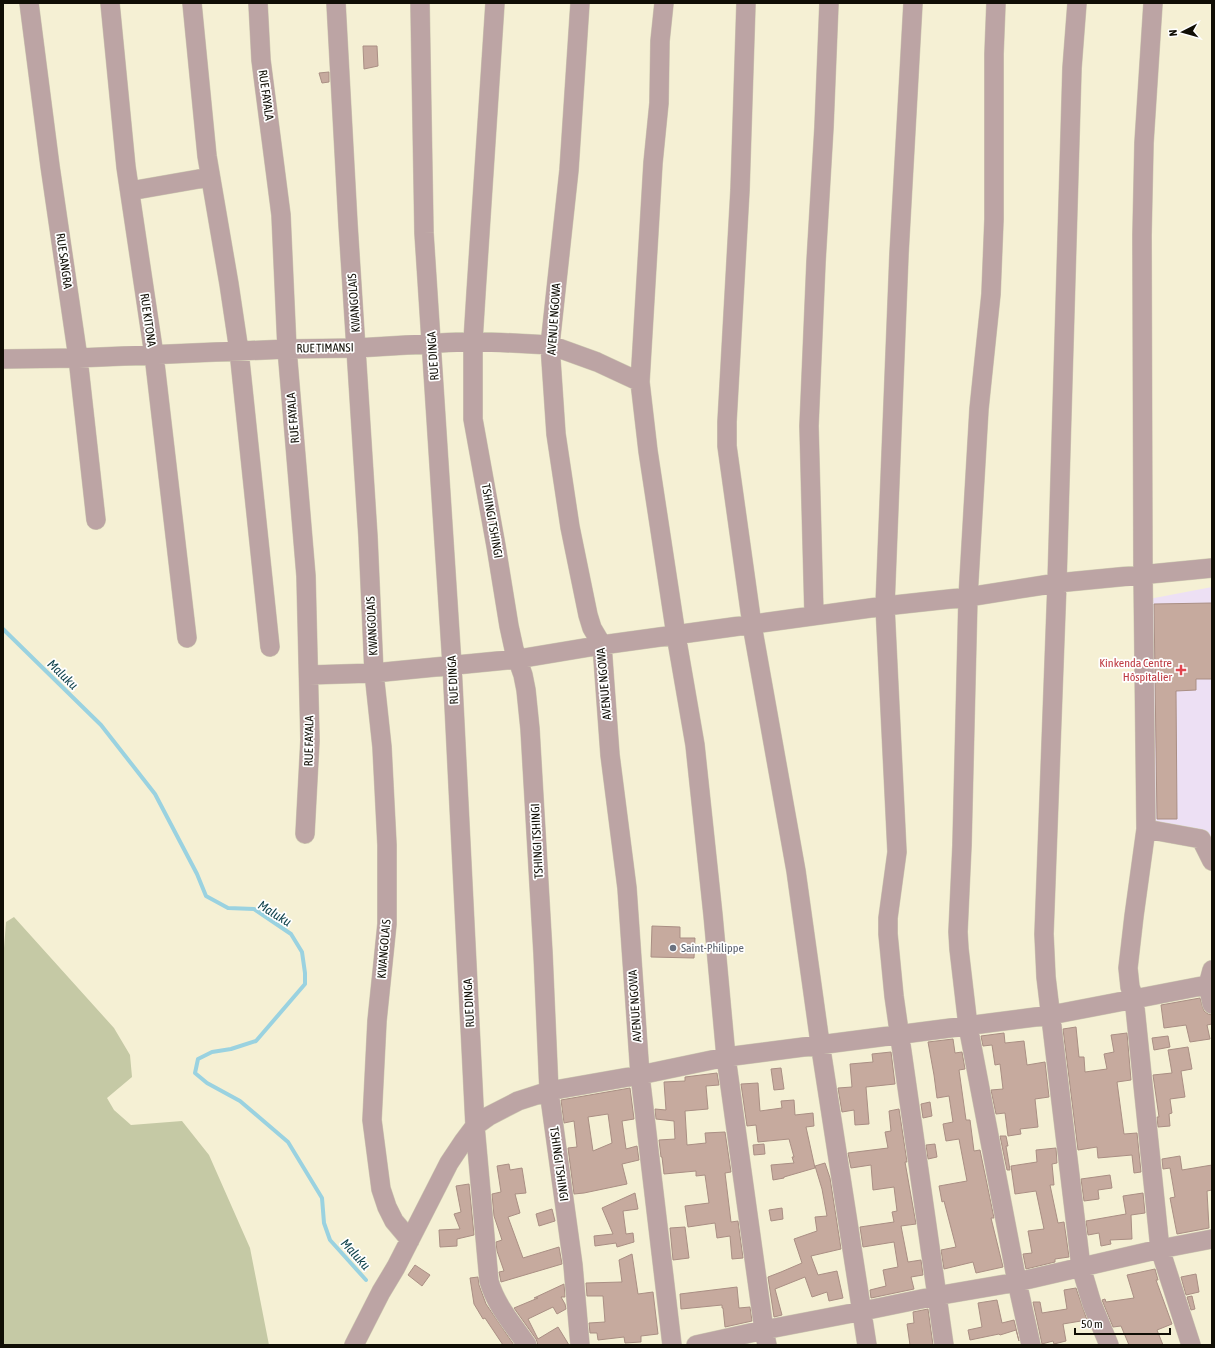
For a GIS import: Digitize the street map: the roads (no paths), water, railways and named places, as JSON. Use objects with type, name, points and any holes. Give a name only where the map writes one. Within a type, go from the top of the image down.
[{"type":"street","name":"RUE SANGRA","points":[[29,3],[50,166],[78,358],[96,520]]},
{"type":"street","name":"RUE KITONA","points":[[110,3],[130,191],[154,355],[187,638]]},
{"type":"street","points":[[192,3],[204,135],[240,351],[270,647]]},
{"type":"street","name":"RUE FAYALA","points":[[258,3],[261,60],[281,215],[288,349],[306,576],[310,749],[305,834]]},
{"type":"street","name":"KWANGOLAIS","points":[[336,3],[348,224],[357,348],[374,674],[382,754],[387,844],[387,916],[377,1021],[372,1120],[381,1190],[394,1221],[410,1240]]},
{"type":"street","name":"RUE DINGA","points":[[420,3],[424,233],[452,665],[475,1126],[489,1281],[501,1309],[528,1345]]},
{"type":"street","name":"TSHINGI TSHINGI","points":[[495,3],[473,341],[473,419],[509,626],[523,675],[530,729],[543,945],[549,1091],[573,1266],[580,1345]]},
{"type":"street","name":"AVENUE NGOWA","points":[[580,3],[569,170],[550,345],[556,434],[570,527],[588,615],[592,628],[602,645],[610,755],[627,888],[640,1075],[672,1345]]},
{"type":"street","points":[[664,3],[660,41],[658,103],[640,382],[648,451],[676,635],[695,745],[726,1056],[766,1337]]},
{"type":"street","points":[[746,3],[740,190],[727,422],[727,446],[752,625],[796,871],[820,1043],[867,1345]]},
{"type":"street","points":[[814,615],[809,426],[829,3]]},
{"type":"street","points":[[912,3],[898,262],[885,606],[897,852],[888,918],[888,934],[894,996],[944,1345]]},
{"type":"street","points":[[996,3],[994,54],[994,219],[992,294],[979,409],[968,597],[962,845],[958,932],[968,1026],[1017,1282],[1031,1345]]},
{"type":"street","points":[[1077,3],[1072,68],[1057,583],[1044,934],[1046,978],[1082,1267],[1092,1304],[1109,1345]]},
{"type":"street","points":[[1153,3],[1144,143],[1142,235],[1142,574],[1146,829],[1128,968],[1130,987],[1134,998],[1160,1249],[1191,1345]]},
{"type":"street","points":[[130,191],[210,178]]},
{"type":"street","name":"RUE TIMANSI","points":[[3,359],[78,358],[288,349],[357,348],[473,341],[550,345],[597,362],[640,382]]},
{"type":"street","points":[[308,675],[374,674],[518,659],[602,645],[752,625],[814,615],[968,597],[1057,583],[1212,568]]},
{"type":"street","points":[[1146,829],[1201,839],[1212,861]]},
{"type":"street","points":[[354,1345],[450,1163],[475,1126],[506,1106],[549,1091],[640,1075],[726,1056],[1051,1015],[1211,980],[1212,1004]]},
{"type":"street","points":[[696,1345],[766,1337],[863,1312],[936,1296],[1017,1282],[1160,1249],[1212,1239]]},
{"type":"waterway","name":"Maluku","points":[[3,629],[101,725],[155,794],[197,874],[206,896],[228,908],[254,909],[291,934],[302,952],[305,984],[256,1041],[231,1049],[212,1052],[198,1059],[195,1073],[207,1083],[240,1101],[288,1142],[322,1198],[324,1223],[330,1240],[366,1280]]},
{"type":"place","name":"Kinkenda Centre Hôspitalier","points":[[1181,670]]},
{"type":"place","name":"Saint-Philippe","points":[[673,948]]}]
